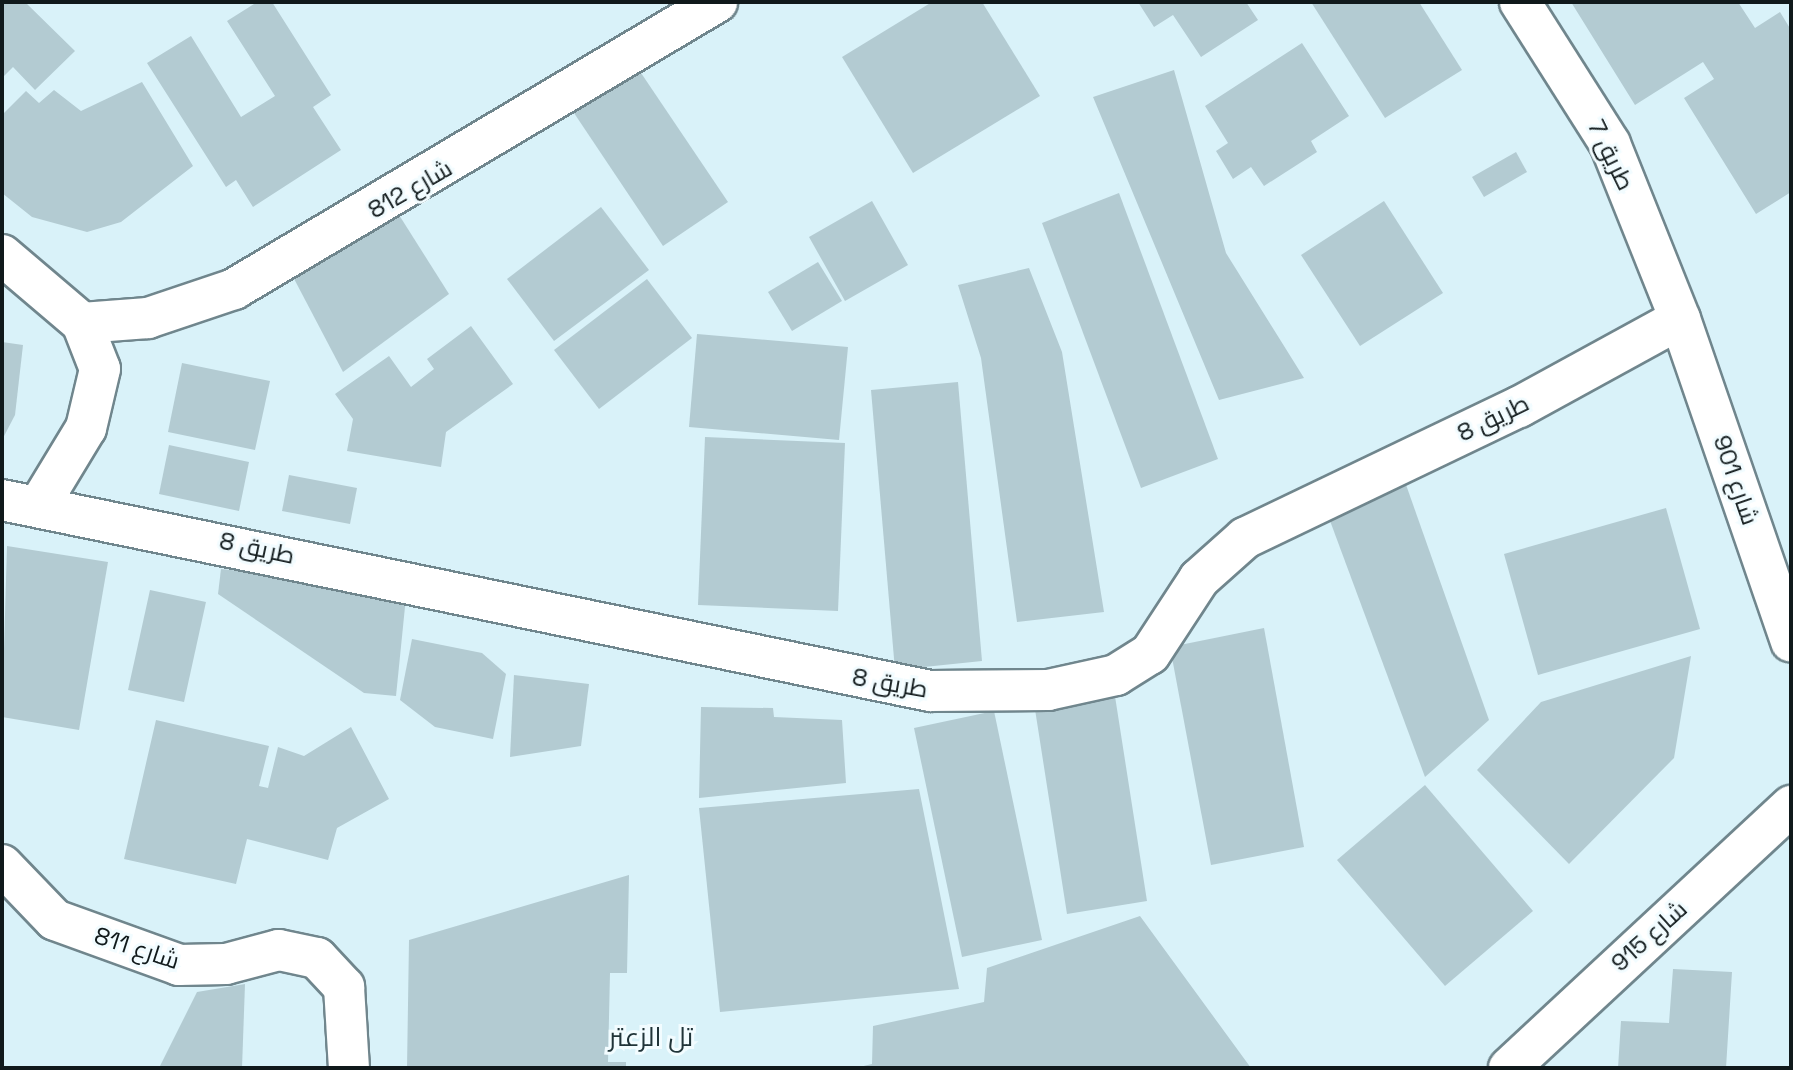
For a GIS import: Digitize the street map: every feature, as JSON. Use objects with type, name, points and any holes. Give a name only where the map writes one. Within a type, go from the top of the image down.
[{"type":"street","name":"شارع 812","points":[[82,323],[148,318],[234,289],[717,2]]},
{"type":"street","name":"7 طريق","points":[[1520,2],[1610,144],[1680,319]]},
{"type":"street","points":[[2,255],[82,323],[100,369],[96,399],[86,428],[21,502]]},
{"type":"street","name":"طريق 8","points":[[21,502],[560,610],[804,668],[930,691],[1048,690],[1116,675],[1150,654],[1199,579],[1245,538],[1519,407],[1680,319]]},
{"type":"street","name":"شارع 901","points":[[1680,319],[1791,641]]},
{"type":"street","name":"شارع 915","points":[[1509,1068],[1791,806]]},
{"type":"street","name":"شارع 811","points":[[2,865],[55,920],[179,965],[226,964],[279,950],[317,958],[344,987],[349,1068]]},
{"type":"building","points":[[2,2],[25,2],[75,51],[35,90],[13,67],[2,78]]},
{"type":"building","points":[[257,2],[272,2],[331,95],[313,107],[341,150],[253,207],[236,180],[226,187],[147,63],[191,36],[241,117],[275,96],[227,21]]},
{"type":"building","points":[[932,2],[982,2],[1040,96],[913,173],[842,57]]},
{"type":"building","points":[[1138,2],[1246,2],[1258,20],[1201,57],[1173,15],[1154,27]]},
{"type":"building","points":[[1311,2],[1419,2],[1462,70],[1385,118]]},
{"type":"building","points":[[1571,2],[1738,2],[1755,28],[1780,12],[1791,30],[1791,192],[1756,214],[1684,98],[1714,79],[1703,62],[1635,105]]},
{"type":"building","points":[[1302,43],[1349,116],[1311,141],[1317,152],[1264,186],[1251,167],[1233,179],[1216,151],[1228,143],[1205,106]]},
{"type":"building","points":[[637,67],[728,202],[663,246],[572,110]]},
{"type":"building","points":[[1174,70],[1226,253],[1304,378],[1219,400],[1093,97]]},
{"type":"building","points":[[142,82],[193,166],[121,222],[87,232],[32,217],[2,193],[2,115],[26,91],[39,103],[54,90],[81,111]]},
{"type":"building","points":[[1516,152],[1527,172],[1484,197],[1472,177]]},
{"type":"building","points":[[1119,193],[1218,459],[1141,488],[1042,223]]},
{"type":"building","points":[[872,201],[908,265],[845,301],[809,237]]},
{"type":"building","points":[[1384,201],[1443,293],[1360,346],[1301,255]]},
{"type":"building","points":[[394,207],[449,294],[343,372],[291,273]]},
{"type":"building","points":[[601,207],[649,270],[554,341],[507,279]]},
{"type":"building","points":[[818,262],[842,301],[792,331],[768,292]]},
{"type":"building","points":[[1029,268],[1062,352],[1104,612],[1017,622],[981,358],[958,285]]},
{"type":"building","points":[[647,279],[692,338],[599,409],[554,350]]},
{"type":"building","points":[[471,326],[513,384],[446,432],[441,467],[347,451],[353,419],[335,394],[389,356],[411,387],[434,369],[427,359]]},
{"type":"building","points":[[697,334],[848,347],[839,440],[689,427]]},
{"type":"building","points":[[2,342],[23,345],[15,415],[2,440]]},
{"type":"building","points":[[182,363],[270,381],[255,450],[168,432]]},
{"type":"building","points":[[958,382],[982,661],[895,670],[871,390]]},
{"type":"building","points":[[705,437],[845,443],[838,611],[698,605]]},
{"type":"building","points":[[169,445],[249,462],[239,511],[159,494]]},
{"type":"building","points":[[289,475],[357,488],[350,524],[282,511]]},
{"type":"building","points":[[1404,479],[1489,720],[1425,777],[1326,510]]},
{"type":"building","points":[[1666,508],[1700,629],[1538,675],[1504,554]]},
{"type":"building","points":[[7,546],[108,562],[79,730],[2,717]]},
{"type":"building","points":[[221,569],[407,587],[396,696],[364,693],[218,594]]},
{"type":"building","points":[[150,590],[206,602],[184,702],[128,690]]},
{"type":"building","points":[[1264,628],[1304,847],[1211,865],[1170,647]]},
{"type":"building","points":[[412,639],[482,653],[506,674],[493,739],[435,727],[400,700]]},
{"type":"building","points":[[1691,656],[1674,758],[1569,864],[1477,770],[1541,702]]},
{"type":"building","points":[[514,675],[589,684],[581,746],[510,757]]},
{"type":"building","points":[[1114,690],[1147,901],[1067,914],[1034,703]]},
{"type":"building","points":[[701,707],[773,708],[774,717],[842,720],[846,783],[699,798]]},
{"type":"building","points":[[994,711],[1042,940],[962,957],[914,728]]},
{"type":"building","points":[[156,720],[269,746],[259,786],[268,788],[278,747],[304,756],[351,727],[389,799],[337,828],[328,860],[247,839],[236,884],[124,859]]},
{"type":"building","points":[[1425,785],[1533,911],[1445,986],[1337,860]]},
{"type":"building","points":[[919,789],[959,989],[720,1012],[699,808]]},
{"type":"building","points":[[629,875],[627,973],[610,973],[608,1062],[626,1062],[626,1068],[407,1068],[409,940]]},
{"type":"building","points":[[1140,916],[1251,1068],[855,1068],[872,1064],[873,1026],[984,1002],[987,968]]},
{"type":"building","points":[[1673,969],[1732,972],[1726,1068],[1618,1068],[1621,1021],[1669,1023]]},
{"type":"building","points":[[245,984],[242,1068],[159,1068],[197,992]]},
{"type":"district","name":"تل الزعتر","points":[[651,1038]]}]
